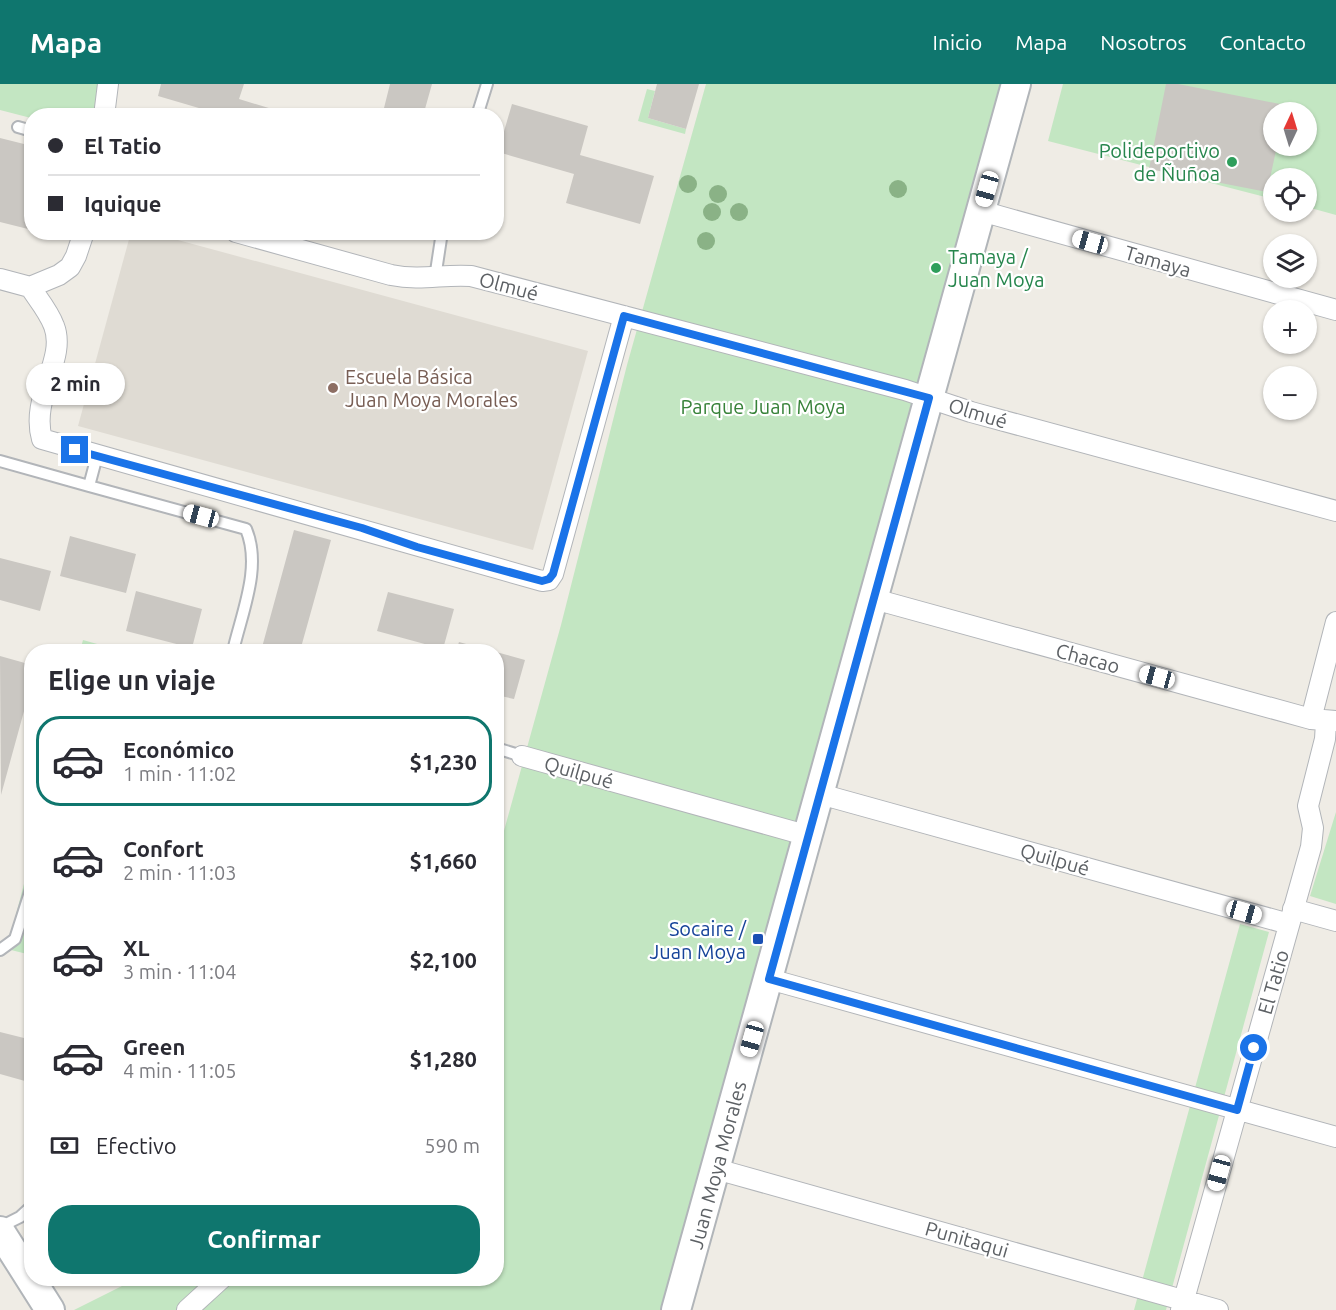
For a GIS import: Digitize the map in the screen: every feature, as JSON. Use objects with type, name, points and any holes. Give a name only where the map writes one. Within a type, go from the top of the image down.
[{"type":"street","points":[[105,108],[108,84]]},
{"type":"street","name":"Juan Moya Morales","points":[[676,1310],[1016,84]]},
{"type":"street","name":"Tamaya","points":[[981,212],[1336,310]]},
{"type":"street","points":[[0,279],[30,286],[45,282],[70,267],[81,240]]},
{"type":"street","name":"Olmué","points":[[265,240],[392,275],[415,279],[471,276],[929,398],[971,412],[1336,511]]},
{"type":"street","points":[[30,286],[54,327],[57,342],[38,414],[42,439],[362,528],[417,547],[542,581],[549,579],[624,316]]},
{"type":"street","name":"Chacao","points":[[874,599],[1324,720]]},
{"type":"street","name":"El Tatio","points":[[1183,1305],[1313,838],[1312,817],[1308,806],[1325,739],[1324,720],[1336,622]]},
{"type":"street","name":"Quilpué","points":[[522,756],[808,836]]},
{"type":"street","name":"Quilpué","points":[[820,794],[1291,917],[1336,921]]},
{"type":"street","points":[[769,979],[1336,1137]]},
{"type":"street","name":"Punitaqui","points":[[716,1169],[1183,1305],[1218,1310]]},
{"type":"street","points":[[0,1229],[24,1268]]},
{"type":"street","points":[[35,1286],[50,1310]]},
{"type":"street","points":[[187,1310],[213,1286]]},
{"type":"lane","points":[[480,108],[487,84]]},
{"type":"lane","points":[[18,127],[24,128]]},
{"type":"lane","points":[[435,278],[441,240]]},
{"type":"lane","points":[[89,486],[97,456]]},
{"type":"lane","points":[[0,461],[246,529],[251,541],[253,567],[235,644]]},
{"type":"lane","points":[[504,750],[522,756]]},
{"type":"lane","points":[[0,950],[15,939],[24,911]]},
{"type":"lane","points":[[0,1229],[24,1213]]},
{"type":"shaded area","name":"Escuela Básica Juan Moya Morales","points":[[129,240],[178,240],[588,351],[533,550],[78,426]]},
{"type":"green space","points":[[0,84],[103,84],[98,108],[24,108],[24,116],[0,110]]},
{"type":"green space","name":"Parque Juan Moya","points":[[706,84],[1000,84],[660,1310],[74,1310],[122,1286],[504,1286],[504,831],[561,625],[627,365]]},
{"type":"green space","name":"Polideportivo de Ñuñoa","points":[[1063,84],[1336,84],[1336,215],[1317,210],[1317,168],[1263,168],[1263,196],[1048,141]]},
{"type":"green space","points":[[647,89],[655,91],[648,118],[686,129],[685,134],[638,121]]},
{"type":"green space","points":[[83,640],[97,644],[82,644]]},
{"type":"green space","points":[[1336,812],[1336,904],[1310,896]]},
{"type":"green space","points":[[24,884],[24,953],[7,949]]},
{"type":"green space","points":[[1240,924],[1269,932],[1166,1310],[1134,1310]]},
{"type":"building","points":[[161,84],[244,84],[239,99],[269,108],[199,108],[158,96]]},
{"type":"building","points":[[390,84],[432,84],[425,108],[384,108]]},
{"type":"building","points":[[657,84],[699,84],[686,129],[648,118]]},
{"type":"building","points":[[1166,84],[1178,84],[1270,102],[1263,102],[1263,156],[1275,156],[1272,168],[1263,168],[1263,191],[1149,169]]},
{"type":"building","points":[[512,104],[588,126],[580,155],[654,176],[640,224],[566,203],[574,174],[504,154],[504,131]]},
{"type":"building","points":[[0,138],[24,144],[24,228],[0,222]]},
{"type":"building","points":[[294,530],[331,540],[302,644],[263,644]]},
{"type":"building","points":[[70,536],[136,554],[126,593],[60,576]]},
{"type":"building","points":[[0,558],[51,571],[40,611],[0,600]]},
{"type":"building","points":[[136,591],[202,609],[193,644],[176,644],[126,631]]},
{"type":"building","points":[[388,592],[454,609],[444,644],[425,644],[377,631]]},
{"type":"building","points":[[504,654],[525,660],[514,699],[504,697]]},
{"type":"building","points":[[0,656],[24,663],[24,711],[1,795]]},
{"type":"building","points":[[0,1032],[24,1038],[24,1081],[0,1074]]},
{"type":"place","name":"Polideportivo de Ñuñoa","points":[[1232,162]]},
{"type":"place","name":"Tamaya / Juan Moya","points":[[936,268]]},
{"type":"place","name":"Escuela Básica Juan Moya Morales","points":[[333,388]]},
{"type":"place","name":"Socaire / Juan Moya","points":[[758,939]]},
{"type":"route","points":[[75,450],[362,528],[417,547],[542,581],[549,579],[553,574],[624,316],[929,398],[769,979],[1237,1110],[1254,1048]]}]
